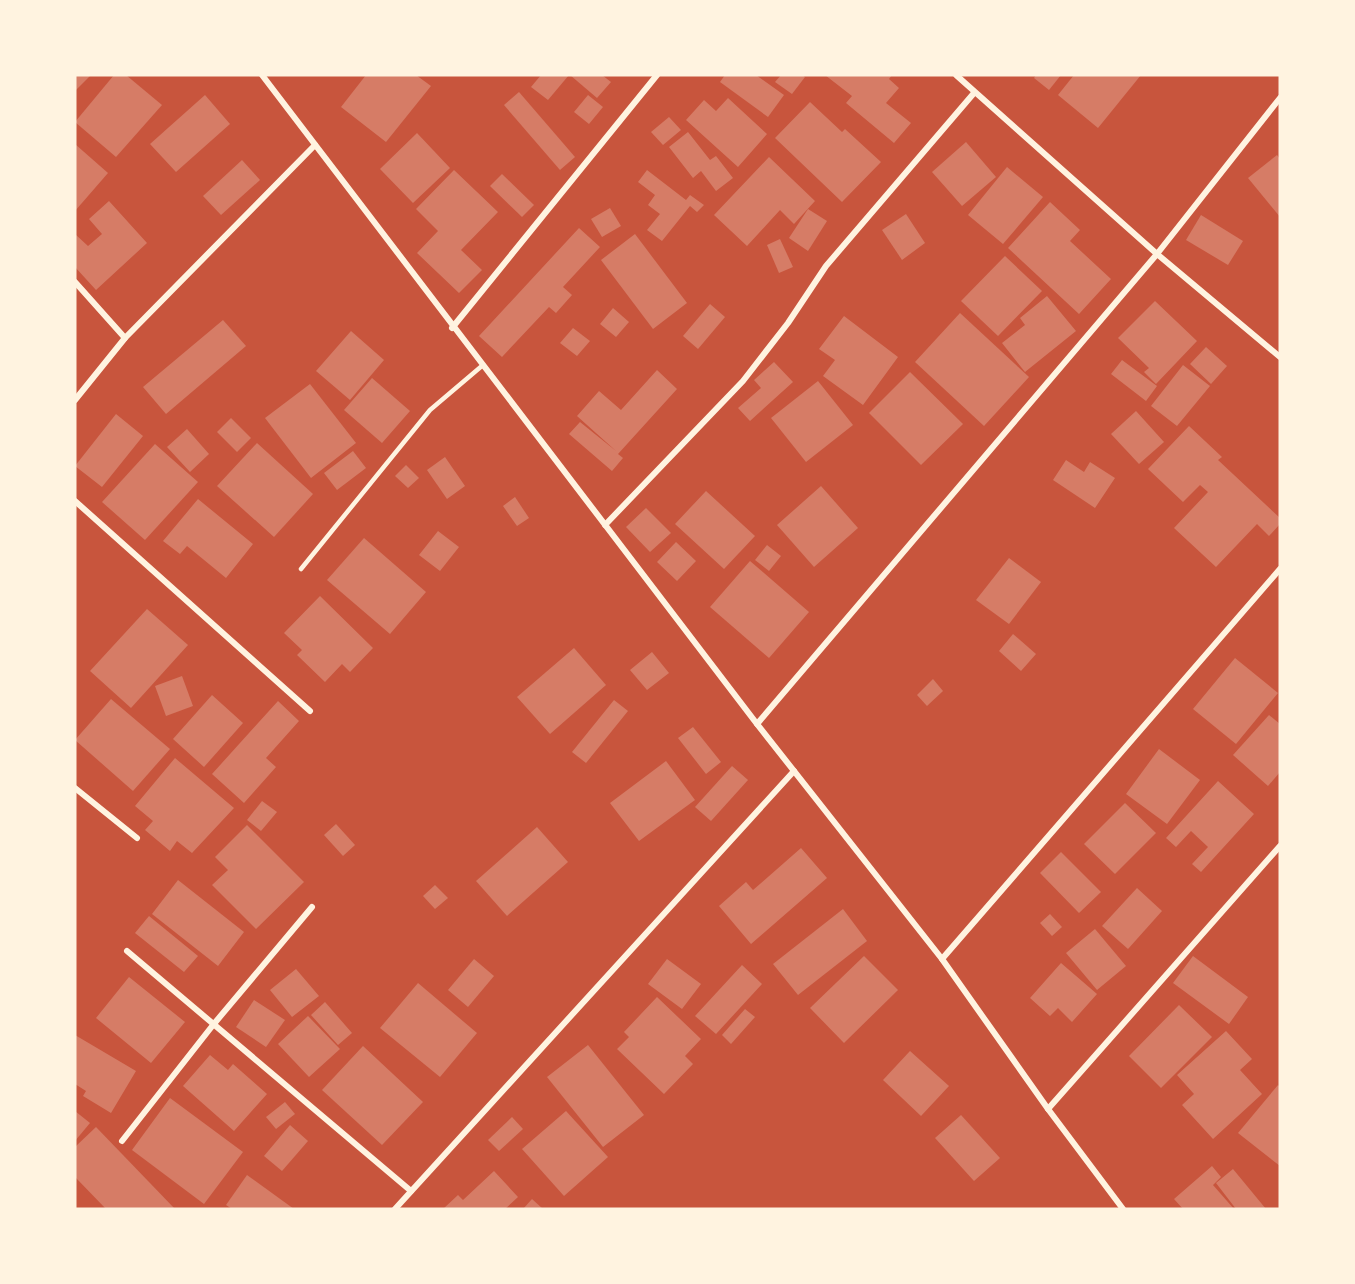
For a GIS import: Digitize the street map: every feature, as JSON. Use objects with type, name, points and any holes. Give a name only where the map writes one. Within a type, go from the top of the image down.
[{"type":"street","points":[[262,75],[452,328],[483,365],[757,724],[942,959],[1048,1109],[1123,1209]]},
{"type":"street","points":[[452,328],[538,219],[657,75]]},
{"type":"street","points":[[956,75],[1157,254],[1280,357]]},
{"type":"street","points":[[605,525],[743,381],[788,323],[826,266],[974,93]]},
{"type":"street","points":[[757,724],[1157,254],[1280,98]]},
{"type":"street","points":[[75,400],[125,338],[315,145]]},
{"type":"street","points":[[75,282],[125,338]]},
{"type":"street","points":[[75,501],[310,711]]},
{"type":"street","points":[[942,959],[1280,569]]},
{"type":"street","points":[[395,1209],[794,771]]},
{"type":"street","points":[[75,788],[137,838]]},
{"type":"street","points":[[1048,1109],[1280,846]]},
{"type":"street","points":[[122,1141],[213,1025],[312,907]]},
{"type":"street","points":[[127,951],[411,1191]]},
{"type":"lane","points":[[301,569],[430,410],[483,365]]},
{"type":"building","points":[[75,75],[90,76],[75,91]]},
{"type":"building","points":[[114,75],[126,75],[162,105],[116,157],[75,122]]},
{"type":"building","points":[[366,75],[416,75],[431,86],[386,142],[341,107]]},
{"type":"building","points":[[541,75],[569,75],[548,100],[531,87]]},
{"type":"building","points":[[570,75],[602,75],[611,82],[597,98]]},
{"type":"building","points":[[725,75],[756,75],[784,95],[768,117],[720,82]]},
{"type":"building","points":[[781,75],[805,77],[792,94],[775,82]]},
{"type":"building","points":[[825,75],[892,75],[889,79],[899,88],[886,103],[911,123],[894,143],[846,103],[852,96]]},
{"type":"building","points":[[1036,75],[1061,75],[1049,90],[1034,78]]},
{"type":"building","points":[[1074,75],[1141,75],[1098,128],[1058,95]]},
{"type":"building","points":[[519,92],[575,157],[560,170],[504,105]]},
{"type":"building","points":[[205,95],[230,124],[176,172],[150,144]]},
{"type":"building","points":[[588,95],[603,107],[589,124],[574,112]]},
{"type":"building","points":[[728,98],[767,134],[738,167],[686,120],[704,100],[716,111]]},
{"type":"building","points":[[810,102],[842,132],[845,129],[881,162],[842,202],[775,138]]},
{"type":"building","points":[[669,117],[681,130],[663,145],[651,132]]},
{"type":"building","points":[[688,132],[710,160],[716,156],[733,178],[716,191],[701,171],[693,178],[669,147]]},
{"type":"building","points":[[417,133],[450,168],[413,203],[380,169]]},
{"type":"building","points":[[966,142],[996,177],[962,206],[932,172]]},
{"type":"building","points":[[75,144],[108,173],[75,211]]},
{"type":"building","points":[[1277,155],[1280,159],[1280,217],[1248,178]]},
{"type":"building","points":[[769,157],[815,201],[794,224],[780,210],[747,246],[714,215]]},
{"type":"building","points":[[242,160],[260,180],[221,215],[203,196]]},
{"type":"building","points":[[1007,167],[1043,197],[1003,244],[968,215]]},
{"type":"building","points":[[454,170],[498,212],[461,250],[482,270],[459,293],[417,253],[438,231],[416,209]]},
{"type":"building","points":[[647,170],[686,200],[690,195],[704,205],[697,212],[690,206],[662,241],[647,230],[660,214],[648,205],[655,195],[638,182]]},
{"type":"building","points":[[502,174],[534,205],[522,217],[490,186]]},
{"type":"building","points":[[109,201],[147,243],[96,290],[75,267],[75,234],[88,246],[102,234],[89,219]]},
{"type":"building","points":[[1050,202],[1080,230],[1070,241],[1111,279],[1079,314],[1008,248]]},
{"type":"building","points":[[610,208],[621,226],[602,237],[591,219]]},
{"type":"building","points":[[808,209],[827,221],[808,251],[789,238]]},
{"type":"building","points":[[906,214],[925,243],[902,260],[882,230]]},
{"type":"building","points":[[1201,215],[1243,241],[1228,265],[1186,240]]},
{"type":"building","points":[[579,228],[600,247],[563,287],[572,295],[556,313],[549,307],[502,357],[479,336]]},
{"type":"building","points":[[635,234],[687,303],[653,329],[601,260]]},
{"type":"building","points":[[780,239],[793,267],[779,273],[767,245]]},
{"type":"building","points":[[1005,256],[1042,291],[998,336],[961,301]]},
{"type":"building","points":[[1047,296],[1076,331],[1025,372],[1002,343],[1025,325],[1020,318]]},
{"type":"building","points":[[1155,301],[1197,341],[1156,384],[1144,372],[1149,368],[1118,338]]},
{"type":"building","points":[[710,304],[725,317],[698,349],[683,336]]},
{"type":"building","points":[[613,308],[629,322],[616,337],[600,324]]},
{"type":"building","points":[[960,313],[1029,377],[984,426],[915,362]]},
{"type":"building","points":[[844,316],[898,357],[863,405],[823,376],[835,360],[819,349]]},
{"type":"building","points":[[223,320],[246,346],[166,414],[143,387]]},
{"type":"building","points":[[573,328],[590,341],[577,356],[560,343]]},
{"type":"building","points":[[351,331],[384,360],[350,400],[316,371]]},
{"type":"building","points":[[1206,347],[1227,366],[1211,384],[1190,364]]},
{"type":"building","points":[[1122,360],[1157,386],[1146,401],[1111,374]]},
{"type":"building","points":[[774,362],[793,382],[750,421],[738,408],[761,388],[754,380]]},
{"type":"building","points":[[1183,365],[1210,386],[1177,426],[1151,406]]},
{"type":"building","points":[[657,370],[677,389],[618,454],[623,458],[612,471],[569,434],[580,422],[616,451],[577,416],[599,391],[621,410]]},
{"type":"building","points":[[910,372],[963,424],[921,465],[869,413]]},
{"type":"building","points":[[372,378],[410,411],[382,443],[344,410]]},
{"type":"building","points":[[818,381],[853,425],[806,462],[771,418]]},
{"type":"building","points":[[310,384],[356,443],[311,478],[265,418]]},
{"type":"building","points":[[1136,411],[1164,442],[1139,464],[1111,434]]},
{"type":"building","points":[[116,414],[143,436],[102,487],[75,466]]},
{"type":"building","points":[[231,418],[251,438],[237,452],[217,432]]},
{"type":"building","points":[[1189,426],[1222,457],[1218,460],[1280,518],[1280,524],[1269,536],[1257,524],[1216,567],[1174,528],[1208,492],[1200,485],[1183,502],[1148,469]]},
{"type":"building","points":[[187,429],[209,454],[190,472],[167,447]]},
{"type":"building","points":[[257,443],[313,494],[274,537],[217,486]]},
{"type":"building","points":[[155,444],[198,482],[145,540],[102,502]]},
{"type":"building","points":[[353,451],[366,468],[337,490],[324,473]]},
{"type":"building","points":[[445,457],[465,486],[447,499],[427,470]]},
{"type":"building","points":[[1066,460],[1084,472],[1090,462],[1115,478],[1095,508],[1053,480]]},
{"type":"building","points":[[406,465],[419,478],[408,488],[395,476]]},
{"type":"building","points":[[821,486],[858,528],[814,567],[777,525]]},
{"type":"building","points":[[706,491],[755,536],[724,569],[675,524]]},
{"type":"building","points":[[515,497],[529,518],[517,526],[503,506]]},
{"type":"building","points":[[198,499],[253,544],[226,578],[187,546],[180,554],[163,541]]},
{"type":"building","points":[[646,508],[671,533],[650,552],[626,527]]},
{"type":"building","points":[[438,531],[459,547],[440,571],[419,555]]},
{"type":"building","points":[[364,538],[426,592],[390,634],[327,580]]},
{"type":"building","points":[[676,542],[696,561],[677,581],[657,562]]},
{"type":"building","points":[[767,545],[781,556],[769,571],[755,560]]},
{"type":"building","points":[[1009,558],[1041,582],[1009,624],[976,600]]},
{"type":"building","points":[[750,561],[809,612],[769,658],[710,607]]},
{"type":"building","points":[[320,596],[373,648],[350,672],[342,664],[325,682],[297,655],[302,650],[284,633]]},
{"type":"building","points":[[147,609],[188,645],[131,708],[90,671]]},
{"type":"building","points":[[1013,634],[1036,654],[1021,671],[999,651]]},
{"type":"building","points":[[574,648],[606,685],[550,734],[517,697]]},
{"type":"building","points":[[652,652],[669,673],[647,690],[630,670]]},
{"type":"building","points":[[1235,658],[1278,693],[1236,744],[1193,709]]},
{"type":"building","points":[[182,676],[193,706],[166,716],[155,686]]},
{"type":"building","points":[[933,679],[943,691],[927,706],[917,695]]},
{"type":"building","points":[[212,695],[243,723],[204,767],[173,739]]},
{"type":"building","points":[[111,699],[170,749],[133,791],[75,740]]},
{"type":"building","points":[[614,700],[628,711],[586,763],[572,752]]},
{"type":"building","points":[[278,701],[299,721],[266,758],[276,767],[244,803],[212,774]]},
{"type":"building","points":[[1269,715],[1280,724],[1280,772],[1268,786],[1233,755]]},
{"type":"building","points":[[693,727],[721,762],[706,774],[678,738]]},
{"type":"building","points":[[1159,749],[1200,780],[1167,824],[1126,794]]},
{"type":"building","points":[[175,758],[234,808],[192,853],[177,841],[170,851],[145,830],[153,821],[135,806]]},
{"type":"building","points":[[666,761],[695,800],[639,841],[610,803]]},
{"type":"building","points":[[732,766],[748,780],[711,821],[695,807]]},
{"type":"building","points":[[1218,781],[1254,814],[1201,872],[1192,864],[1208,847],[1191,831],[1176,847],[1166,838]]},
{"type":"building","points":[[262,801],[277,812],[261,831],[247,820]]},
{"type":"building","points":[[1125,803],[1156,833],[1115,874],[1084,844]]},
{"type":"building","points":[[336,824],[355,845],[343,856],[324,835]]},
{"type":"building","points":[[247,825],[304,882],[256,929],[212,885],[228,870],[215,857]]},
{"type":"building","points":[[537,827],[568,862],[507,916],[476,881]]},
{"type":"building","points":[[801,848],[827,878],[751,944],[719,906],[746,882],[753,890]]},
{"type":"building","points":[[1061,852],[1101,892],[1079,913],[1040,873]]},
{"type":"building","points":[[178,880],[244,932],[218,966],[152,914]]},
{"type":"building","points":[[435,885],[448,898],[435,909],[423,896]]},
{"type":"building","points":[[1137,888],[1162,911],[1128,949],[1102,926]]},
{"type":"building","points":[[843,909],[867,941],[798,995],[773,964]]},
{"type":"building","points":[[1050,914],[1062,927],[1052,936],[1040,923]]},
{"type":"building","points":[[149,916],[198,956],[184,972],[135,933]]},
{"type":"building","points":[[1095,929],[1126,966],[1097,990],[1066,953]]},
{"type":"building","points":[[864,956],[898,990],[844,1043],[810,1008]]},
{"type":"building","points":[[1193,956],[1248,997],[1229,1024],[1173,983]]},
{"type":"building","points":[[474,959],[494,976],[468,1007],[448,990]]},
{"type":"building","points":[[667,959],[701,984],[682,1009],[648,984]]},
{"type":"building","points":[[1061,963],[1097,994],[1072,1022],[1058,1008],[1050,1016],[1030,998]]},
{"type":"building","points":[[742,965],[762,984],[716,1034],[695,1016]]},
{"type":"building","points":[[296,969],[319,996],[292,1017],[270,990]]},
{"type":"building","points":[[129,977],[185,1022],[151,1063],[96,1018]]},
{"type":"building","points":[[418,983],[477,1033],[440,1077],[380,1028]]},
{"type":"building","points":[[657,997],[701,1039],[685,1056],[693,1064],[664,1094],[617,1049],[629,1037],[624,1032]]},
{"type":"building","points":[[254,1000],[285,1020],[266,1047],[236,1027]]},
{"type":"building","points":[[325,1002],[352,1033],[338,1045],[311,1015]]},
{"type":"building","points":[[1179,1005],[1212,1037],[1161,1088],[1129,1056]]},
{"type":"building","points":[[745,1009],[755,1017],[731,1044],[722,1035]]},
{"type":"building","points":[[308,1016],[340,1049],[309,1077],[278,1044]]},
{"type":"building","points":[[1226,1031],[1252,1059],[1240,1070],[1262,1094],[1213,1139],[1182,1105],[1194,1094],[1177,1075]]},
{"type":"building","points":[[75,1035],[136,1071],[111,1113],[83,1096],[86,1091],[75,1084]]},
{"type":"building","points":[[588,1045],[644,1115],[603,1147],[547,1077]]},
{"type":"building","points":[[363,1046],[423,1102],[382,1145],[322,1090]]},
{"type":"building","points":[[910,1051],[949,1086],[921,1116],[883,1080]]},
{"type":"building","points":[[210,1055],[228,1070],[233,1064],[267,1094],[234,1131],[183,1086]]},
{"type":"building","points":[[1278,1085],[1280,1087],[1280,1166],[1238,1133]]},
{"type":"building","points":[[170,1098],[243,1152],[204,1204],[132,1150]]},
{"type":"building","points":[[285,1102],[295,1114],[276,1129],[266,1117]]},
{"type":"building","points":[[75,1111],[90,1123],[75,1141]]},
{"type":"building","points":[[566,1111],[608,1157],[564,1196],[522,1149]]},
{"type":"building","points":[[961,1115],[1000,1158],[974,1181],[935,1138]]},
{"type":"building","points":[[512,1117],[523,1129],[499,1151],[488,1140]]},
{"type":"building","points":[[290,1125],[308,1141],[282,1171],[264,1156]]},
{"type":"building","points":[[96,1127],[175,1209],[106,1209],[75,1177],[75,1147]]},
{"type":"building","points":[[1212,1166],[1221,1177],[1213,1185],[1234,1209],[1183,1209],[1174,1199]]},
{"type":"building","points":[[1233,1169],[1266,1209],[1236,1209],[1216,1183]]},
{"type":"building","points":[[494,1171],[518,1197],[505,1209],[443,1209],[458,1195],[463,1200]]},
{"type":"building","points":[[247,1175],[294,1209],[232,1209],[226,1205]]},
{"type":"building","points":[[532,1199],[543,1209],[523,1209]]}]
